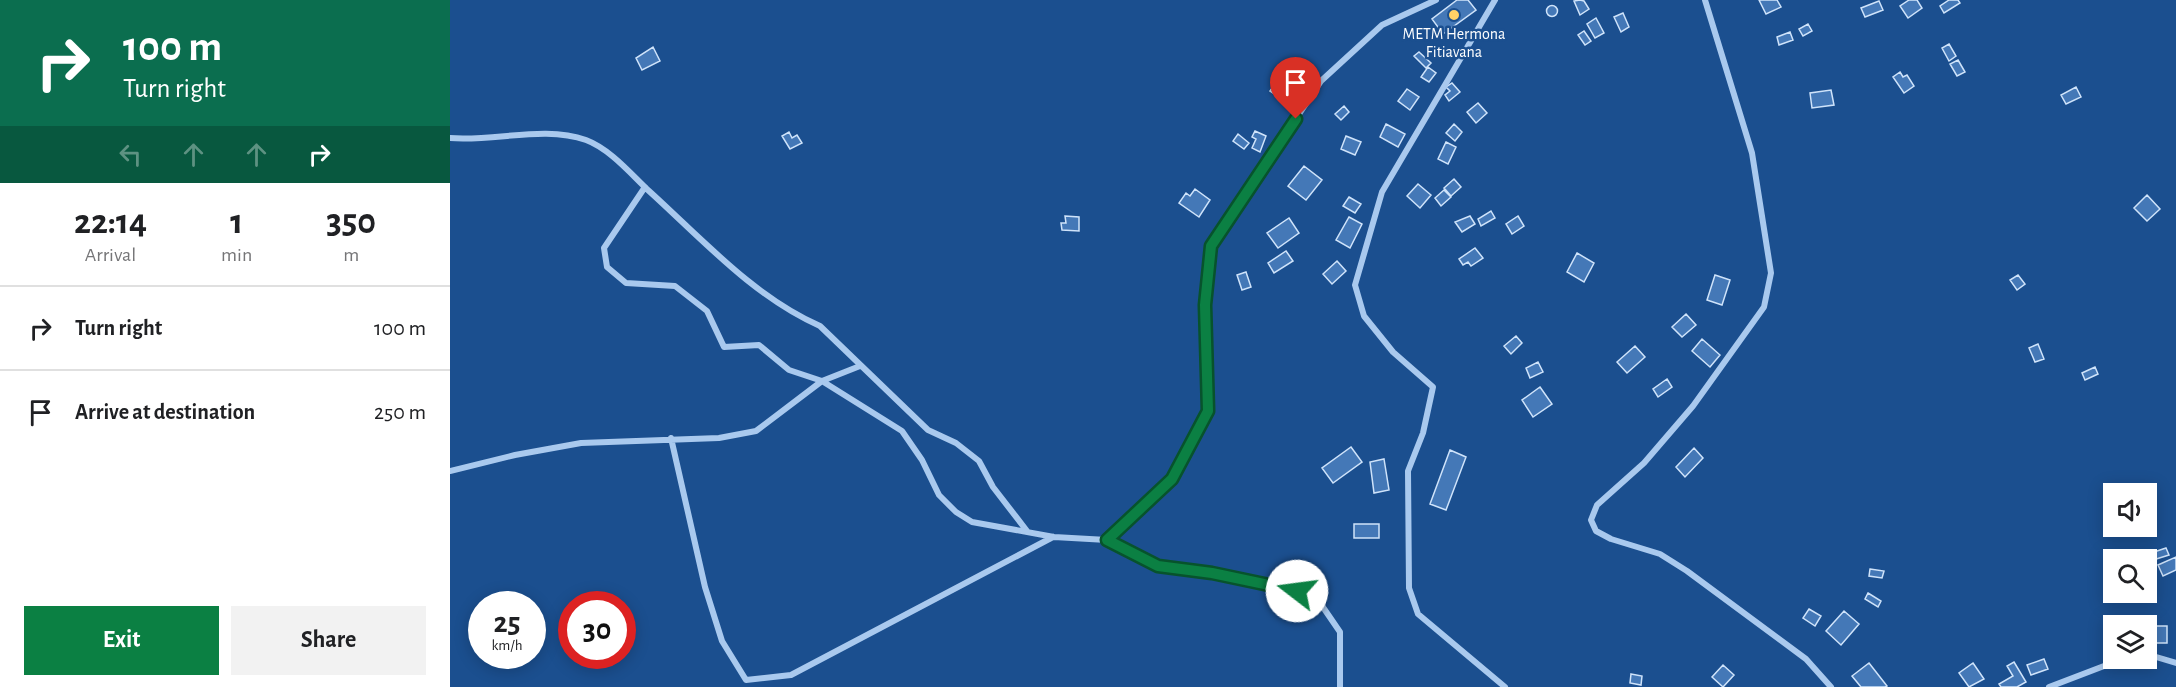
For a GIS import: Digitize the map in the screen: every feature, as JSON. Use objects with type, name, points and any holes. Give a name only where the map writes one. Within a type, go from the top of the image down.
[{"type":"street","points":[[1107,540],[1172,479],[1208,411],[1205,305],[1211,246],[1321,81],[1382,25],[1436,0]]},
{"type":"street","points":[[1495,0],[1382,192],[1355,285],[1364,316],[1393,352],[1432,387],[1423,433],[1408,471],[1409,588],[1418,614],[1505,687]]},
{"type":"street","points":[[1705,0],[1752,153],[1771,273],[1764,308],[1693,406],[1644,463],[1597,505],[1591,520],[1596,531],[1660,554],[1687,571],[1806,659],[1832,687]]},
{"type":"street","points":[[450,138],[559,135],[587,140],[612,156],[742,276],[802,318],[820,326],[928,430],[956,443],[979,461],[993,487],[1027,531]]},
{"type":"street","points":[[645,187],[604,248],[607,267],[626,283],[675,286],[707,311],[724,347],[759,345],[789,370],[822,381],[902,431],[922,460],[939,495],[956,512],[972,522],[1054,537],[1107,540],[1158,566],[1278,585],[1316,597],[1340,632],[1340,687]]},
{"type":"street","points":[[450,471],[515,455],[581,443],[719,438],[756,431],[822,381],[860,366]]},
{"type":"street","points":[[671,438],[712,609],[722,641],[746,680],[791,675],[1054,537]]},
{"type":"street","points":[[2157,657],[2176,663]]},
{"type":"street","points":[[2049,687],[2103,666]]},
{"type":"building","name":"METM Hermona Fitiavana","points":[[1457,0],[1468,0],[1476,10],[1443,34],[1432,19]]},
{"type":"building","points":[[1759,0],[1777,0],[1781,7],[1766,14]]},
{"type":"building","points":[[1909,0],[1917,0],[1922,8],[1908,18],[1900,6]]},
{"type":"building","points":[[1949,0],[1958,0],[1960,3],[1944,13],[1940,6]]},
{"type":"building","points":[[1574,1],[1584,1],[1589,9],[1580,15]]},
{"type":"building","points":[[1879,1],[1883,10],[1865,17],[1861,8]]},
{"type":"building","points":[[1552,5],[1558,11],[1552,17],[1546,11]]},
{"type":"building","points":[[1623,13],[1629,27],[1621,32],[1614,17]]},
{"type":"building","points":[[1596,18],[1604,33],[1595,38],[1587,24]]},
{"type":"building","points":[[1808,24],[1812,31],[1803,36],[1799,29]]},
{"type":"building","points":[[1584,31],[1591,41],[1585,45],[1578,35]]},
{"type":"building","points":[[1790,32],[1793,40],[1779,45],[1777,37]]},
{"type":"building","points":[[1949,44],[1956,56],[1949,61],[1942,48]]},
{"type":"building","points":[[653,47],[660,61],[642,70],[636,58]]},
{"type":"building","points":[[1419,52],[1431,63],[1426,68],[1414,56]]},
{"type":"building","points":[[1958,60],[1965,72],[1957,76],[1950,64]]},
{"type":"building","points":[[1428,67],[1436,73],[1429,82],[1421,77]]},
{"type":"building","points":[[1900,72],[1903,77],[1907,75],[1914,86],[1904,93],[1893,77]]},
{"type":"building","points":[[1281,75],[1298,86],[1287,102],[1270,91]]},
{"type":"building","points":[[1452,83],[1460,92],[1449,101],[1445,95],[1450,91],[1446,87]]},
{"type":"building","points":[[2076,87],[2081,97],[2066,104],[2061,95]]},
{"type":"building","points":[[1407,89],[1419,97],[1410,110],[1398,101]]},
{"type":"building","points":[[1831,90],[1834,105],[1812,108],[1810,93]]},
{"type":"building","points":[[1478,103],[1487,113],[1476,123],[1467,112]]},
{"type":"building","points":[[1344,106],[1349,112],[1341,120],[1335,114]]},
{"type":"building","points":[[1386,124],[1405,134],[1398,147],[1380,137]]},
{"type":"building","points":[[1454,124],[1462,132],[1455,141],[1446,133]]},
{"type":"building","points":[[1255,131],[1266,136],[1260,152],[1252,148],[1256,139],[1252,137]]},
{"type":"building","points":[[789,132],[792,138],[797,135],[802,143],[790,149],[782,136]]},
{"type":"building","points":[[1238,134],[1249,143],[1244,149],[1233,141]]},
{"type":"building","points":[[1346,136],[1361,142],[1355,155],[1341,149]]},
{"type":"building","points":[[1446,142],[1456,147],[1448,164],[1438,159]]},
{"type":"building","points":[[1304,166],[1322,180],[1306,200],[1288,186]]},
{"type":"building","points":[[1454,179],[1461,187],[1451,196],[1444,188]]},
{"type":"building","points":[[1418,184],[1431,195],[1420,208],[1407,196]]},
{"type":"building","points":[[1195,189],[1210,200],[1199,217],[1179,203],[1186,193],[1190,196]]},
{"type":"building","points":[[1444,190],[1451,197],[1441,206],[1435,198]]},
{"type":"building","points":[[2147,195],[2160,209],[2147,221],[2134,208]]},
{"type":"building","points":[[1349,197],[1361,204],[1355,213],[1343,206]]},
{"type":"building","points":[[1491,211],[1495,218],[1481,226],[1478,219]]},
{"type":"building","points":[[1065,216],[1079,217],[1079,231],[1062,230],[1061,223],[1066,223]]},
{"type":"building","points":[[1470,216],[1475,224],[1462,232],[1455,222]]},
{"type":"building","points":[[1518,216],[1524,226],[1512,234],[1506,224]]},
{"type":"building","points":[[1349,217],[1362,224],[1350,248],[1336,240]]},
{"type":"building","points":[[1289,218],[1299,233],[1278,248],[1267,233]]},
{"type":"building","points":[[1475,248],[1483,258],[1471,266],[1468,262],[1463,265],[1459,259]]},
{"type":"building","points":[[1286,251],[1293,261],[1274,273],[1268,263]]},
{"type":"building","points":[[1577,253],[1594,263],[1584,282],[1567,272]]},
{"type":"building","points":[[1337,261],[1346,271],[1332,284],[1323,274]]},
{"type":"building","points":[[1246,272],[1251,287],[1242,290],[1237,275]]},
{"type":"building","points":[[1715,275],[1730,280],[1722,305],[1707,300]]},
{"type":"building","points":[[2018,275],[2025,284],[2017,290],[2010,280]]},
{"type":"building","points":[[1686,314],[1696,325],[1682,337],[1672,327]]},
{"type":"building","points":[[1516,336],[1522,343],[1511,354],[1504,346]]},
{"type":"building","points":[[1702,339],[1720,355],[1710,367],[1692,351]]},
{"type":"building","points":[[2038,344],[2044,359],[2035,362],[2029,348]]},
{"type":"building","points":[[1635,346],[1645,357],[1627,373],[1617,362]]},
{"type":"building","points":[[1538,362],[1543,372],[1530,378],[1526,368]]},
{"type":"building","points":[[2095,367],[2098,374],[2085,380],[2082,373]]},
{"type":"building","points":[[1667,379],[1672,387],[1658,397],[1653,389]]},
{"type":"building","points":[[1540,387],[1552,404],[1533,417],[1522,400]]},
{"type":"building","points":[[1351,447],[1362,462],[1333,483],[1322,468]]},
{"type":"building","points":[[1694,448],[1703,458],[1685,477],[1676,467]]},
{"type":"building","points":[[1450,450],[1466,457],[1446,510],[1430,504]]},
{"type":"building","points":[[1384,459],[1389,490],[1374,493],[1370,462]]},
{"type":"building","points":[[1354,524],[1379,524],[1379,538],[1354,538]]},
{"type":"building","points":[[2166,548],[2169,555],[2157,559],[2157,551]]},
{"type":"building","points":[[2176,557],[2176,570],[2163,576],[2158,565]]},
{"type":"building","points":[[1870,569],[1884,571],[1882,578],[1869,576]]},
{"type":"building","points":[[1868,593],[1881,601],[1878,607],[1865,599]]},
{"type":"building","points":[[1809,609],[1821,616],[1815,626],[1803,618]]},
{"type":"building","points":[[1844,611],[1859,624],[1841,645],[1826,631]]},
{"type":"building","points":[[2157,626],[2167,626],[2167,643],[2157,643]]},
{"type":"building","points":[[2044,659],[2048,669],[2031,675],[2027,665]]},
{"type":"building","points":[[2014,662],[2026,682],[2017,687],[2001,687],[1999,684],[2013,676],[2007,666]]},
{"type":"building","points":[[1869,663],[1887,686],[1861,687],[1852,676]]},
{"type":"building","points":[[1973,663],[1984,679],[1969,687],[1959,673]]},
{"type":"building","points":[[1723,665],[1734,675],[1723,687],[1712,677]]},
{"type":"building","points":[[1631,674],[1642,676],[1641,685],[1630,683]]},
{"type":"place","name":"METM Hermona Fitiavana","points":[[1454,15]]},
{"type":"route","points":[[1296,119],[1211,246],[1205,305],[1208,411],[1172,479],[1107,540],[1158,566],[1212,573],[1278,585],[1297,591]]}]
